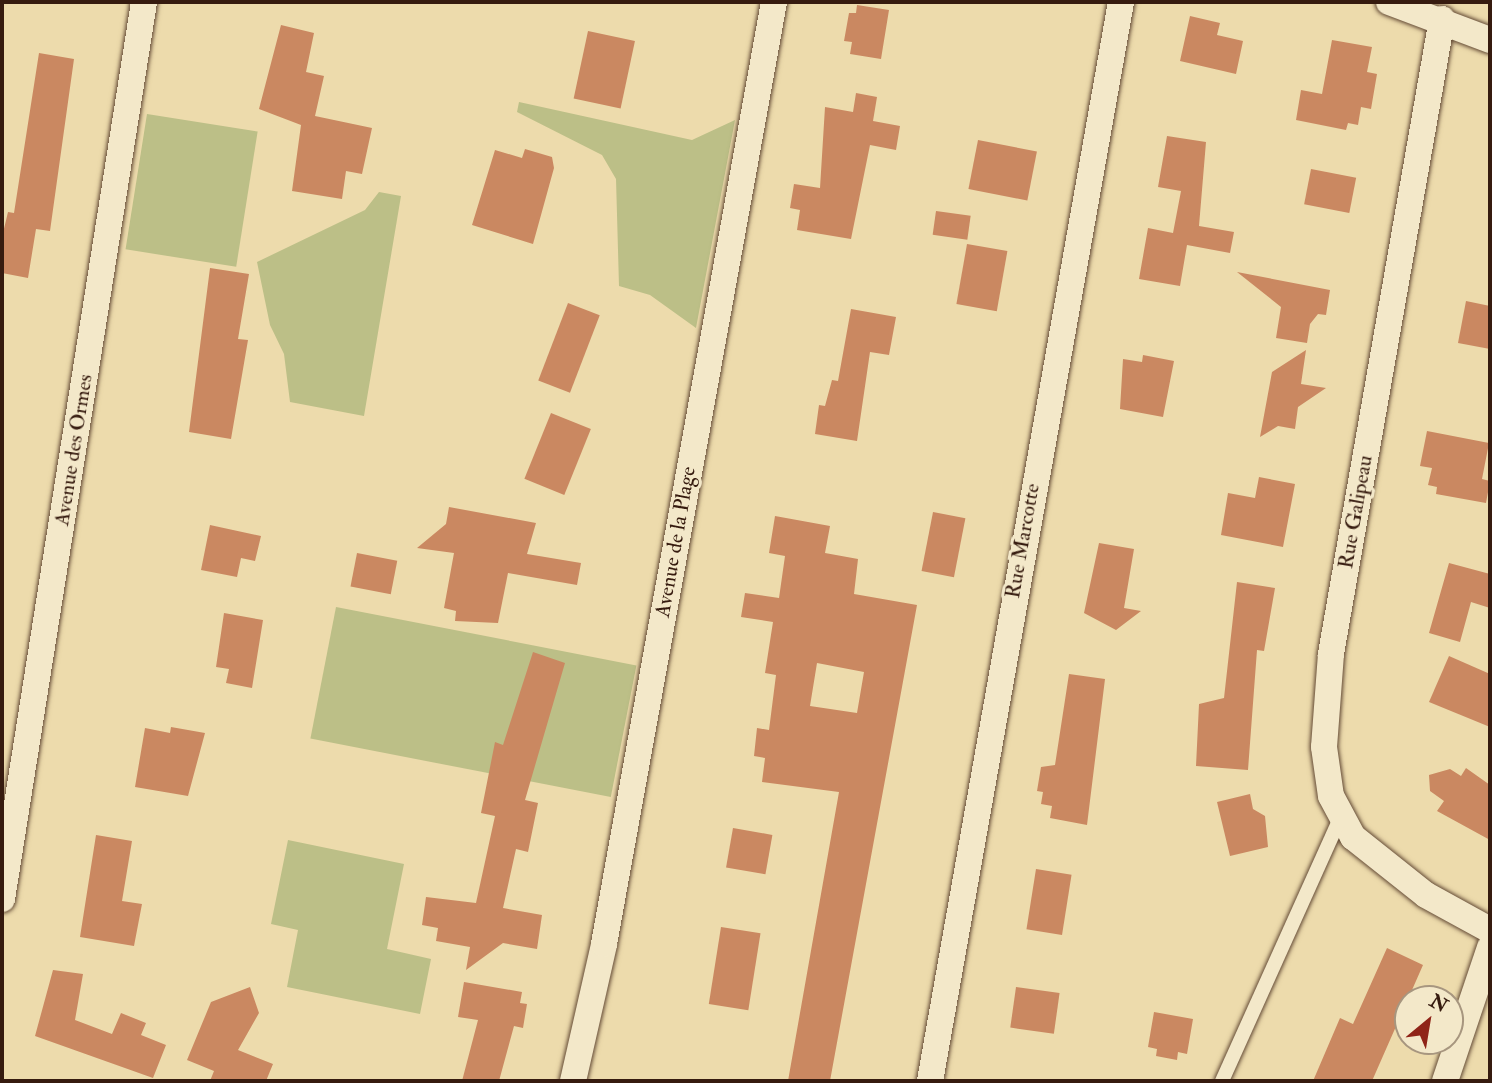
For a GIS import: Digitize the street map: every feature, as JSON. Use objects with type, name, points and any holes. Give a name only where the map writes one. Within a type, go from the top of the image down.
[{"type":"street","name":"Avenue des Ormes","points":[[2,899],[144,2]]},
{"type":"street","name":"Avenue de la Plage","points":[[573,1081],[614,888],[774,2]]},
{"type":"street","name":"Rue Marcotte","points":[[930,1081],[1121,2]]},
{"type":"street","points":[[1390,2],[1442,19],[1490,40]]},
{"type":"street","name":"Rue Galipeau","points":[[1442,19],[1328,676],[1326,773],[1340,818],[1385,867],[1490,930]]},
{"type":"street","points":[[1445,1081],[1490,947]]},
{"type":"lane","points":[[1222,1081],[1340,818]]},
{"type":"green space","points":[[519,102],[692,140],[735,120],[696,328],[650,295],[619,286],[616,179],[602,155],[517,112]]},
{"type":"green space","points":[[147,114],[258,132],[236,267],[126,249]]},
{"type":"green space","points":[[379,192],[401,196],[364,416],[290,402],[284,354],[270,325],[257,262],[365,210]]},
{"type":"green space","points":[[336,607],[636,665],[611,797],[310,739]]},
{"type":"green space","points":[[288,840],[404,864],[387,949],[431,959],[420,1014],[287,987],[298,930],[271,924]]},
{"type":"building","points":[[857,5],[889,10],[881,59],[850,54],[852,42],[844,41],[849,13],[856,13]]},
{"type":"building","points":[[1190,16],[1220,23],[1217,35],[1243,41],[1236,74],[1180,61]]},
{"type":"building","points":[[281,25],[314,33],[306,72],[324,76],[315,116],[372,128],[362,174],[346,171],[342,199],[292,191],[301,125],[259,109]]},
{"type":"building","points":[[588,31],[635,41],[621,108],[574,98]]},
{"type":"building","points":[[1332,40],[1372,47],[1367,72],[1377,74],[1371,109],[1361,107],[1358,125],[1348,123],[1346,130],[1296,120],[1301,90],[1322,94]]},
{"type":"building","points":[[39,53],[74,59],[50,231],[36,229],[28,278],[2,273],[2,237],[8,212],[14,213]]},
{"type":"building","points":[[856,93],[877,97],[873,121],[900,126],[896,150],[870,145],[851,239],[797,230],[800,210],[790,208],[794,184],[820,188],[825,107],[853,112]]},
{"type":"building","points":[[1167,136],[1206,142],[1199,226],[1234,232],[1230,253],[1187,245],[1180,286],[1139,279],[1148,228],[1173,233],[1181,191],[1158,187]]},
{"type":"building","points":[[978,140],[1037,151],[1027,201],[968,189]]},
{"type":"building","points":[[525,149],[552,157],[554,168],[533,244],[472,225],[495,150],[522,158]]},
{"type":"building","points":[[1311,169],[1356,178],[1349,213],[1304,204]]},
{"type":"building","points":[[936,211],[971,216],[967,240],[933,235]]},
{"type":"building","points":[[967,244],[1007,251],[997,311],[956,304]]},
{"type":"building","points":[[210,268],[249,274],[238,339],[248,340],[231,439],[189,432]]},
{"type":"building","points":[[1237,272],[1330,290],[1326,315],[1318,314],[1310,324],[1307,343],[1276,338],[1281,307]]},
{"type":"building","points":[[1466,301],[1490,306],[1490,349],[1458,343]]},
{"type":"building","points":[[568,303],[600,315],[570,393],[538,380]]},
{"type":"building","points":[[851,309],[896,317],[889,355],[870,352],[857,441],[815,434],[819,405],[825,406],[832,380],[838,381]]},
{"type":"building","points":[[1306,350],[1301,384],[1326,388],[1298,407],[1295,429],[1278,426],[1260,437],[1272,372]]},
{"type":"building","points":[[1143,355],[1174,361],[1163,417],[1120,409],[1123,359],[1142,362]]},
{"type":"building","points":[[551,413],[591,429],[564,495],[524,479]]},
{"type":"building","points":[[1427,431],[1489,443],[1482,479],[1490,481],[1486,503],[1436,494],[1437,487],[1428,485],[1432,468],[1420,466]]},
{"type":"building","points":[[1259,477],[1295,484],[1283,547],[1221,535],[1228,493],[1255,498]]},
{"type":"building","points":[[449,507],[536,523],[527,554],[581,563],[577,585],[508,573],[498,623],[455,621],[456,611],[444,608],[454,553],[417,548],[446,524]]},
{"type":"building","points":[[933,512],[965,518],[954,577],[922,571]]},
{"type":"building","points":[[775,516],[830,526],[825,553],[858,559],[854,594],[917,605],[830,1081],[788,1081],[839,792],[762,782],[765,758],[754,756],[757,728],[769,730],[776,675],[765,673],[773,622],[741,617],[745,593],[779,598],[785,556],[769,553]],"holes":[[[817,663],[864,672],[857,713],[810,706]]]},
{"type":"building","points":[[210,525],[261,536],[255,561],[241,558],[237,577],[201,570]]},
{"type":"building","points":[[1099,543],[1134,549],[1124,608],[1141,611],[1116,630],[1084,613]]},
{"type":"building","points":[[357,553],[397,561],[391,594],[351,586]]},
{"type":"building","points":[[1449,563],[1490,574],[1490,608],[1471,602],[1460,642],[1429,633]]},
{"type":"building","points":[[1237,582],[1275,588],[1264,651],[1257,650],[1248,770],[1196,766],[1199,704],[1224,698]]},
{"type":"building","points":[[224,613],[263,620],[252,688],[226,683],[229,669],[216,667]]},
{"type":"building","points":[[533,652],[565,663],[525,800],[538,803],[528,852],[516,849],[503,908],[542,915],[537,949],[503,943],[466,970],[470,947],[436,941],[438,928],[422,925],[426,897],[476,903],[495,816],[481,813],[495,742],[503,745]]},
{"type":"building","points":[[1449,656],[1490,674],[1490,727],[1429,702]]},
{"type":"building","points":[[1069,674],[1105,679],[1087,825],[1050,818],[1052,806],[1041,804],[1043,792],[1037,791],[1041,767],[1055,765]]},
{"type":"building","points":[[171,727],[205,733],[188,796],[135,787],[145,728],[170,733]]},
{"type":"building","points":[[1466,768],[1490,785],[1490,840],[1437,811],[1444,801],[1430,791],[1429,775],[1450,769],[1461,776]]},
{"type":"building","points":[[1250,794],[1253,809],[1265,816],[1268,847],[1230,856],[1217,802]]},
{"type":"building","points":[[733,828],[772,835],[765,874],[726,867]]},
{"type":"building","points":[[96,835],[132,841],[122,901],[142,904],[134,946],[80,937]]},
{"type":"building","points":[[1036,869],[1072,875],[1062,935],[1026,929]]},
{"type":"building","points":[[721,927],[761,933],[748,1010],[709,1004]]},
{"type":"building","points":[[1387,948],[1423,965],[1414,985],[1394,985],[1394,1031],[1372,1081],[1313,1081],[1340,1018],[1353,1024]]},
{"type":"building","points":[[53,970],[83,974],[75,1020],[112,1034],[121,1013],[146,1023],[141,1035],[166,1045],[153,1078],[35,1036]]},
{"type":"building","points":[[464,982],[522,992],[520,1003],[527,1004],[523,1028],[514,1026],[499,1081],[462,1081],[478,1020],[458,1017]]},
{"type":"building","points":[[250,987],[259,1013],[238,1050],[273,1064],[266,1081],[210,1081],[214,1071],[187,1060],[211,1002]]},
{"type":"building","points":[[1016,987],[1060,993],[1054,1034],[1010,1028]]},
{"type":"building","points":[[1154,1012],[1193,1019],[1187,1054],[1178,1052],[1177,1060],[1156,1056],[1157,1049],[1148,1047]]}]
